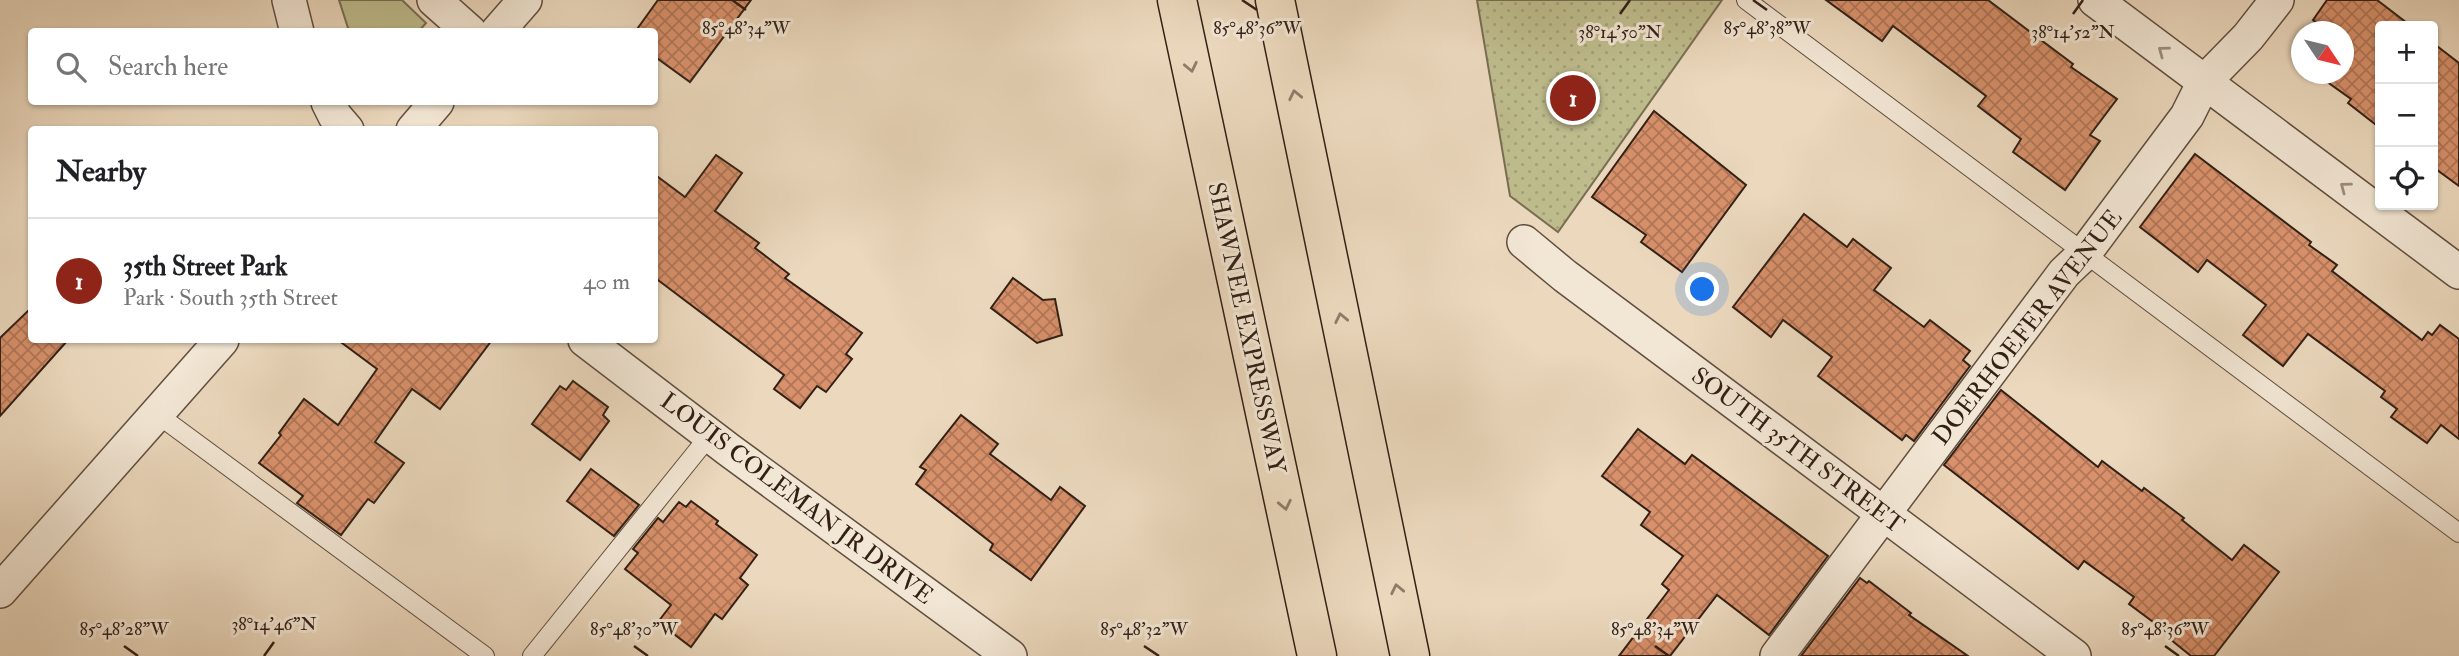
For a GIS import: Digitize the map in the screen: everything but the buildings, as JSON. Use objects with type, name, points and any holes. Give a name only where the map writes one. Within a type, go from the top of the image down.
[{"type":"highway","name":"SHAWNEE EXPRESSWAY","points":[[1177,0],[1317,656]]},
{"type":"highway","points":[[1275,0],[1410,656]]},
{"type":"street","points":[[289,0],[296,28]]},
{"type":"street","points":[[434,0],[466,28]]},
{"type":"street","points":[[501,28],[525,0]]},
{"type":"street","points":[[2095,0],[2459,272]]},
{"type":"street","name":"DOERHOEFER AVENUE","points":[[1777,656],[2064,274],[2084,254],[2187,117],[2204,82],[2248,37],[2277,0]]},
{"type":"street","points":[[330,105],[344,126]]},
{"type":"street","points":[[416,126],[434,105]]},
{"type":"street","name":"SOUTH 35TH STREET","points":[[1524,242],[1565,276],[2074,656]]},
{"type":"street","points":[[0,591],[219,343]]},
{"type":"street","name":"LOUIS COLEMAN JR DRIVE","points":[[590,343],[1010,656]]},
{"type":"lane","points":[[1746,0],[2459,533]]},
{"type":"lane","points":[[157,414],[485,656]]},
{"type":"lane","points":[[532,656],[710,435]]},
{"type":"shaded area","points":[[339,0],[402,0],[426,23],[422,28],[348,28]]},
{"type":"shaded area","points":[[1477,0],[1722,0],[1558,232],[1510,196]]},
{"type":"place","name":"35th Street Park","points":[[1573,98]]}]
